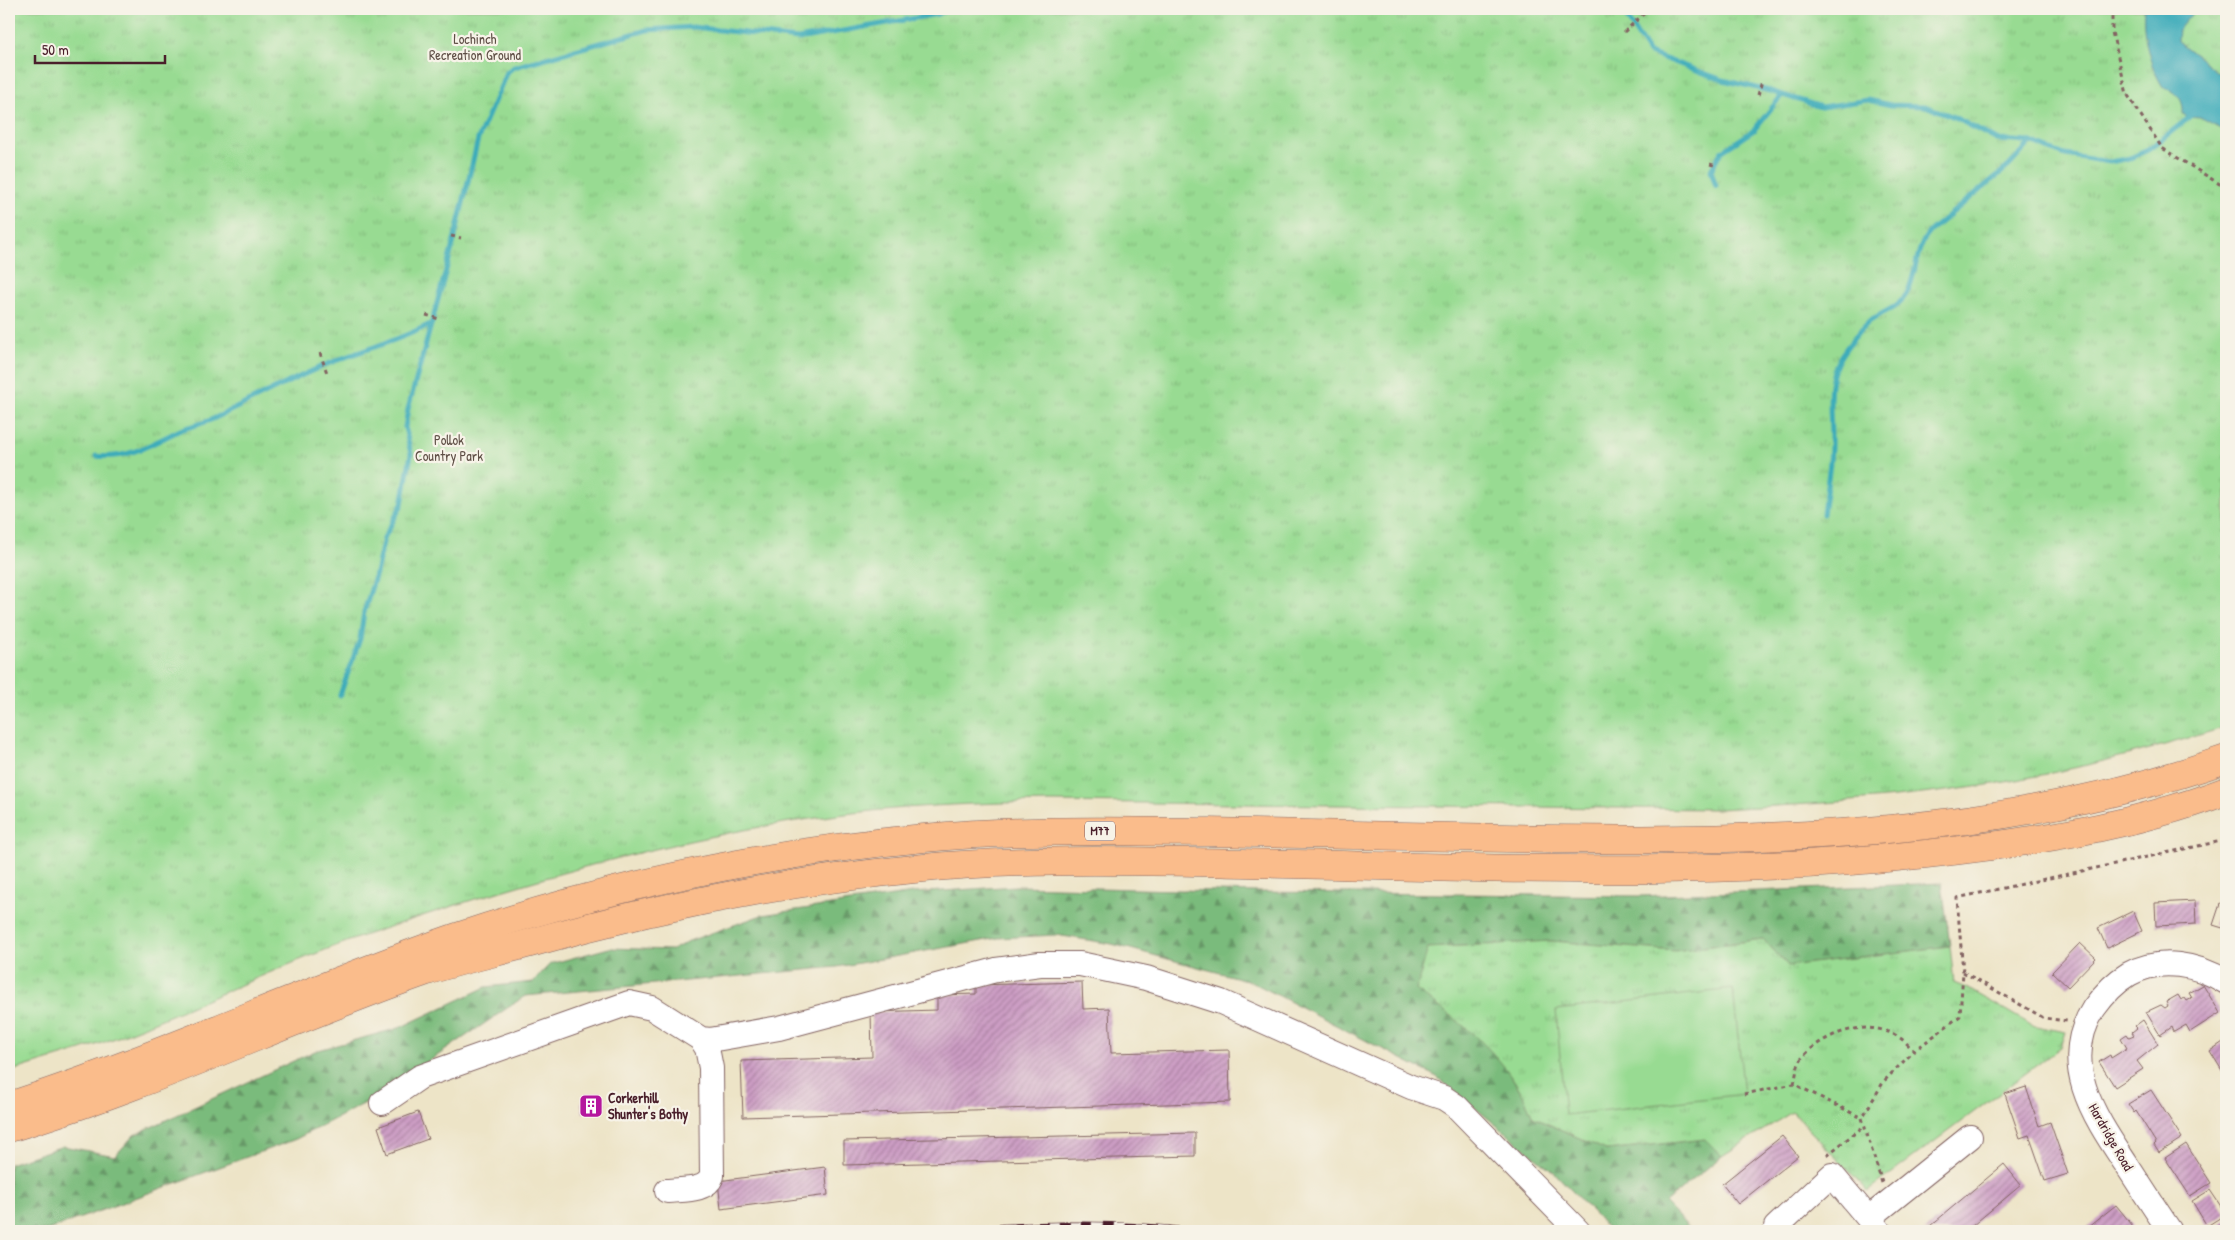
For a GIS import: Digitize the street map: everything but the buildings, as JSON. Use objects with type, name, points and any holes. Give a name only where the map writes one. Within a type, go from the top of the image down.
[{"type":"highway","name":"M77","points":[[9,1106],[199,1037],[312,991],[461,936],[533,913],[630,886],[697,870],[782,855],[944,836],[1067,831],[1644,840],[1798,837],[1919,826],[2050,807],[2132,789],[2226,760]]},
{"type":"highway","name":"M77","points":[[9,1128],[117,1092],[431,970],[670,906],[751,890],[822,879],[948,866],[1059,861],[1665,869],[1798,866],[1882,859],[2032,840],[2126,821],[2226,791]]},
{"type":"street","points":[[701,1039],[710,1040],[779,1028],[1003,969],[1040,964],[1080,964],[1107,968],[1146,978],[1241,1010],[1411,1087],[1444,1098],[1468,1116],[1578,1231]]},
{"type":"street","name":"Hardridge Road","points":[[2170,1231],[2096,1118],[2086,1094],[2080,1072],[2080,1055],[2085,1023],[2112,985],[2146,967],[2162,964],[2185,965],[2200,969],[2226,982]]},
{"type":"street","points":[[382,1103],[420,1077],[628,1003],[652,1008],[701,1039],[707,1048],[712,1068],[712,1176],[709,1183],[702,1186],[667,1191]]},
{"type":"street","points":[[1776,1227],[1832,1175],[1874,1225],[1888,1202],[1970,1137]]},
{"type":"path","points":[[1624,32],[1649,9]]},
{"type":"path","points":[[2112,9],[2112,32],[2127,94],[2153,135],[2162,148],[2226,188]]},
{"type":"path","points":[[1758,95],[1762,81]]},
{"type":"path","points":[[1710,164],[1717,166]]},
{"type":"path","points":[[451,236],[461,238]]},
{"type":"path","points":[[426,315],[439,319]]},
{"type":"path","points":[[320,353],[327,373]]},
{"type":"path","points":[[1888,1202],[1862,1118],[1884,1081],[1914,1051],[1960,1016],[1962,972],[1957,898],[2226,840]]},
{"type":"path","points":[[1962,972],[2044,1018],[2085,1023]]},
{"type":"path","points":[[1794,1084],[1801,1059],[1827,1037],[1854,1028],[1878,1029],[1899,1037],[1914,1051]]},
{"type":"path","points":[[1744,1094],[1794,1084],[1862,1118]]},
{"type":"path","points":[[1832,1175],[1823,1158],[1864,1126]]},
{"type":"green space","name":"Pollok Country Park","points":[[9,9],[2226,9],[2226,727],[2125,756],[2022,779],[1924,794],[1807,804],[1718,809],[995,803],[880,810],[764,826],[647,851],[474,899],[329,948],[104,1042],[9,1072]]},
{"type":"green space","points":[[1942,883],[1950,946],[1788,966],[1763,939],[1675,951],[1551,941],[1428,948],[1461,1023],[1499,1057],[1525,1098],[1533,1117],[1606,1150],[1705,1139],[1722,1156],[1665,1203],[1692,1231],[1610,1231],[1554,1172],[1437,1077],[1250,981],[1112,944],[1056,935],[998,938],[837,967],[525,996],[375,1098],[296,1139],[45,1231],[9,1231],[9,1164],[63,1146],[115,1156],[134,1135],[315,1051],[399,1028],[486,987],[533,982],[550,964],[609,948],[672,950],[689,941],[762,915],[913,893],[1017,886],[1258,892],[1642,896]]},
{"type":"green space","points":[[1763,939],[1788,966],[1950,946],[1954,983],[1973,991],[2031,1025],[2066,1032],[2061,1047],[1868,1191],[1792,1112],[1722,1156],[1705,1139],[1606,1150],[1533,1117],[1512,1077],[1499,1060],[1469,1030],[1416,990],[1428,948],[1551,941],[1675,951]]},
{"type":"green space","points":[[1733,989],[1744,1094],[1565,1115],[1556,1010]]},
{"type":"water","points":[[2144,9],[2196,9],[2179,29],[2178,41],[2226,79],[2226,132],[2200,118],[2187,117],[2183,114],[2179,97],[2163,87],[2150,60],[2145,39]]},
{"type":"waterway","points":[[340,695],[360,639],[364,612],[384,538],[402,504],[411,454],[405,427],[408,409],[454,241],[478,139],[507,72],[514,67],[647,30],[693,27],[798,39],[938,14],[951,9]]},
{"type":"waterway","points":[[1621,9],[1649,53],[1723,80],[1770,91],[1821,107],[1868,100],[1891,105],[1925,106],[1952,116],[1997,140],[2031,142],[2065,155],[2110,162],[2130,158],[2148,150],[2195,113]]},
{"type":"waterway","points":[[1716,186],[1711,170],[1721,152],[1754,130],[1782,95]]},
{"type":"waterway","points":[[1823,514],[1831,457],[1830,391],[1835,368],[1840,358],[1852,340],[1867,324],[1905,297],[1922,245],[1930,231],[2009,166],[2031,142]]},
{"type":"waterway","points":[[96,456],[118,456],[138,450],[182,429],[213,419],[323,366],[419,330],[432,323]]},
{"type":"railway","points":[[938,1231],[1002,1226],[1067,1224],[1132,1225],[1196,1231]]},
{"type":"place","name":"Corkerhill Shunter's Bothy","points":[[591,1106]]},
{"type":"park label","name":"Lochinch Recreation Ground","points":[[475,48]]}]
